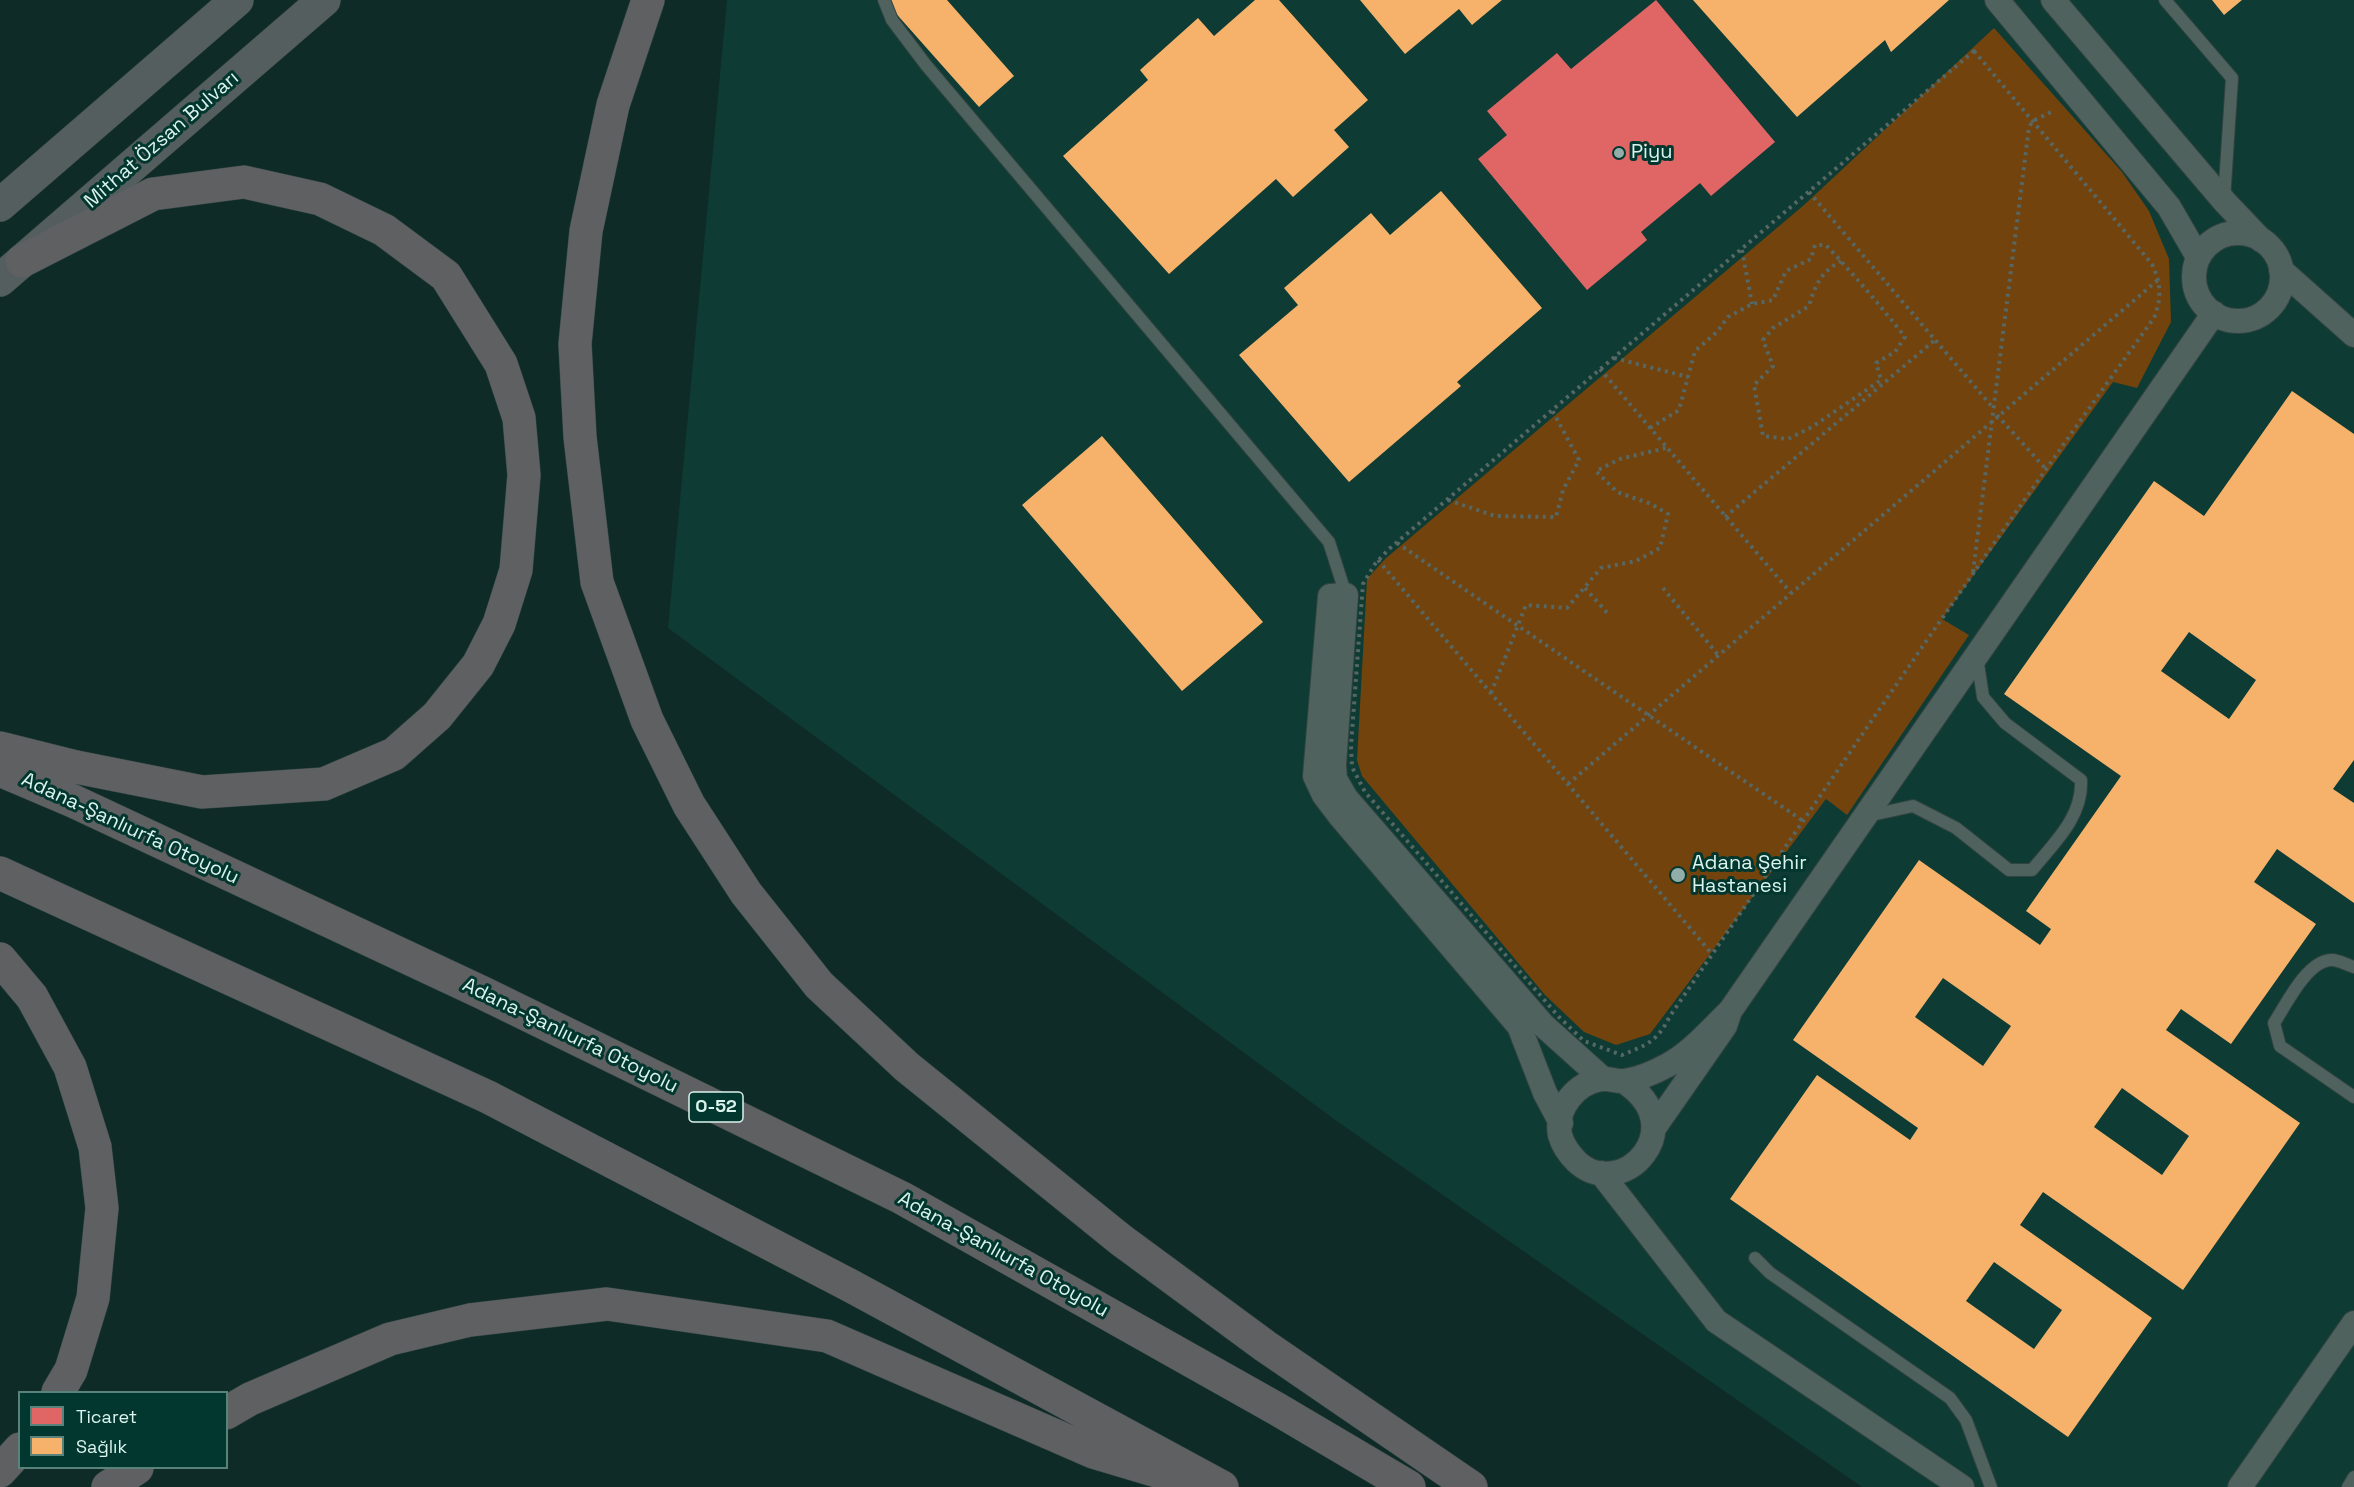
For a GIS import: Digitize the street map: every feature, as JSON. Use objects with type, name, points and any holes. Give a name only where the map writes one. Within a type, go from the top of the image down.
[{"type":"highway","points":[[648,0],[614,105],[586,231],[575,344],[580,437],[597,582],[647,720],[689,805],[746,893],[819,985],[907,1067],[1122,1240],[1265,1346],[1471,1487]]},
{"type":"highway","points":[[0,748],[76,767],[202,792],[324,784],[393,754],[437,716],[471,674],[499,624],[516,570],[524,475],[519,418],[501,364],[446,276],[384,230],[321,199],[244,182],[153,194],[11,270]]},
{"type":"highway","name":"Adana-Şanlıurfa Otoyolu","points":[[0,770],[84,806],[483,993],[902,1198],[1257,1398],[1409,1487]]},
{"type":"highway","points":[[0,873],[488,1097],[851,1286],[1222,1487]]},
{"type":"highway","points":[[0,959],[32,997],[70,1067],[95,1147],[102,1208],[93,1298],[71,1370],[59,1391]]},
{"type":"highway","points":[[228,1412],[250,1399],[390,1339],[470,1320],[608,1304],[827,1336],[1093,1452],[1213,1487]]},
{"type":"highway","points":[[0,1471],[18,1451]]},
{"type":"highway","points":[[108,1487],[134,1469]]},
{"type":"main road","points":[[0,206],[237,0]]},
{"type":"main road","name":"Mithat Özsan Bulvarı","points":[[11,270],[324,0]]},
{"type":"street","points":[[1997,0],[2169,207],[2198,257]]},
{"type":"street","points":[[2053,0],[2224,201],[2275,252],[2281,270],[2281,288],[2273,305],[2259,316],[2241,321],[2222,318],[2207,309],[2197,293],[2194,275],[2198,257],[2209,243],[2226,235],[2244,233],[2261,240]]},
{"type":"street","points":[[2281,270],[2354,335]]},
{"type":"street","points":[[1561,1123],[1545,1094],[1519,1026],[1340,816],[1324,795],[1315,776],[1330,596],[1346,595],[1335,779],[1346,798],[1544,1026],[1613,1080],[1640,1092],[1651,1108],[1654,1128],[1650,1147],[1638,1162],[1620,1172],[1601,1173],[1582,1167],[1568,1153],[1560,1135],[1561,1123],[1561,1115],[1569,1097],[1584,1084],[1613,1080],[1669,1065],[1730,1011],[2214,313]]},
{"type":"street","points":[[1654,1128],[1725,1026],[1730,1011]]},
{"type":"street","points":[[1601,1173],[1716,1321],[1962,1487]]},
{"type":"street","points":[[2240,1487],[2354,1323]]},
{"type":"lane","points":[[884,0],[892,20],[926,65],[1329,543],[1346,595]]},
{"type":"lane","points":[[2165,0],[2232,78],[2224,201]]},
{"type":"lane","points":[[1865,816],[1913,806],[1956,828],[2009,870],[2032,870],[2071,822],[2082,795],[2081,780],[2005,723],[1983,697],[1977,656]]},
{"type":"lane","points":[[2354,967],[2333,960],[2321,962],[2310,970],[2274,1023],[2280,1046],[2354,1097]]},
{"type":"lane","points":[[1755,1258],[1770,1273],[1950,1398],[1966,1420],[1991,1487]]},
{"type":"lane","points":[[2348,1487],[2354,1478]]},
{"type":"path","points":[[1974,51],[2133,238],[2152,264],[2159,279],[2160,302],[2154,318],[2045,468],[1972,574],[1670,1016],[1661,1034],[1645,1045],[1622,1055],[1584,1041],[1559,1017],[1365,792],[1352,767],[1351,746],[1364,584],[1378,561],[1397,543],[1809,192],[1974,51]]},
{"type":"path","points":[[1972,574],[2028,127],[2033,121],[2076,95]]},
{"type":"path","points":[[1809,192],[1998,416],[2045,468]]},
{"type":"path","points":[[1650,428],[1679,410],[1695,351],[1717,332],[1728,317],[1752,304],[1773,300],[1786,271],[1811,259],[1815,245],[1826,245],[1841,261],[1905,337],[1895,352],[1876,363],[1881,380],[1812,427],[1788,440],[1763,436],[1754,385],[1773,366],[1763,340],[1773,328],[1809,306],[1816,282],[1830,267],[1841,261]]},
{"type":"path","points":[[1742,249],[1752,304]]},
{"type":"path","points":[[1568,784],[2159,279]]},
{"type":"path","points":[[1725,517],[1935,340]]},
{"type":"path","points":[[1614,358],[1688,377]]},
{"type":"path","points":[[1600,369],[1791,593]]},
{"type":"path","points":[[1447,500],[1495,516],[1556,518],[1563,490],[1579,460],[1552,410]]},
{"type":"path","points":[[1491,693],[1526,605],[1567,609],[1601,568],[1636,561],[1660,548],[1668,514],[1651,504],[1617,492],[1596,471],[1620,459],[1666,448]]},
{"type":"path","points":[[1397,543],[1803,821]]},
{"type":"path","points":[[1378,561],[1712,954]]},
{"type":"path","points":[[1585,588],[1610,616]]},
{"type":"path","points":[[1663,588],[1719,656]]},
{"type":"shaded area","name":"Adana Şehir Hastanesi","points":[[727,0],[2354,0],[2354,1487],[1862,1487],[1338,1122],[668,628]]},
{"type":"shaded area","points":[[1994,28],[2122,172],[2149,211],[2169,259],[2171,322],[2137,388],[2113,382],[1942,619],[1969,635],[1847,815],[1826,799],[1650,1034],[1616,1045],[1584,1032],[1545,995],[1362,776],[1357,760],[1367,579],[1385,559],[1804,205]]},
{"type":"building: Ticaret","points":[[1656,0],[1775,142],[1711,196],[1700,183],[1641,232],[1647,240],[1587,290],[1478,159],[1507,135],[1487,111],[1557,53],[1571,69]]},
{"type":"building: Sağlık","points":[[884,0],[947,0],[1014,76],[979,107]]},
{"type":"building: Sağlık","points":[[1255,0],[1279,0],[1368,100],[1334,130],[1349,147],[1293,197],[1276,179],[1169,274],[1063,156],[1148,80],[1140,70],[1198,18],[1214,36]]},
{"type":"building: Sağlık","points":[[1360,0],[1502,0],[1472,25],[1459,9],[1405,54]]},
{"type":"building: Sağlık","points":[[1693,0],[1949,0],[1891,52],[1885,40],[1797,117]]},
{"type":"building: Sağlık","points":[[2212,0],[2242,0],[2224,15]]},
{"type":"building: Sağlık","points":[[1441,191],[1542,308],[1457,382],[1461,386],[1349,482],[1239,355],[1298,305],[1284,288],[1371,213],[1390,235]]},
{"type":"building: Sağlık","points":[[2292,391],[2354,434],[2354,760],[2333,789],[2354,803],[2354,903],[2277,849],[2254,882],[2316,924],[2231,1044],[2181,1009],[2166,1030],[2300,1123],[2183,1290],[2043,1192],[2020,1225],[2152,1318],[2068,1437],[1730,1199],[1817,1075],[1910,1140],[1918,1128],[1793,1040],[1919,860],[2040,945],[2051,929],[2026,911],[2121,776],[2004,694],[2154,481],[2204,516]],"holes":[[[2189,632],[2256,680],[2229,719],[2161,671]],[[1943,978],[2011,1026],[1983,1066],[1915,1017]],[[2122,1088],[2189,1136],[2162,1175],[2094,1127]],[[1994,1262],[2062,1310],[2034,1349],[1966,1301]]]},
{"type":"building: Sağlık","points":[[1102,436],[1263,622],[1182,691],[1022,505]]},
{"type":"place","name":"Piyu","points":[[1619,153]]},
{"type":"place","name":"Adana Şehir Hastanesi","points":[[1678,875]]}]
